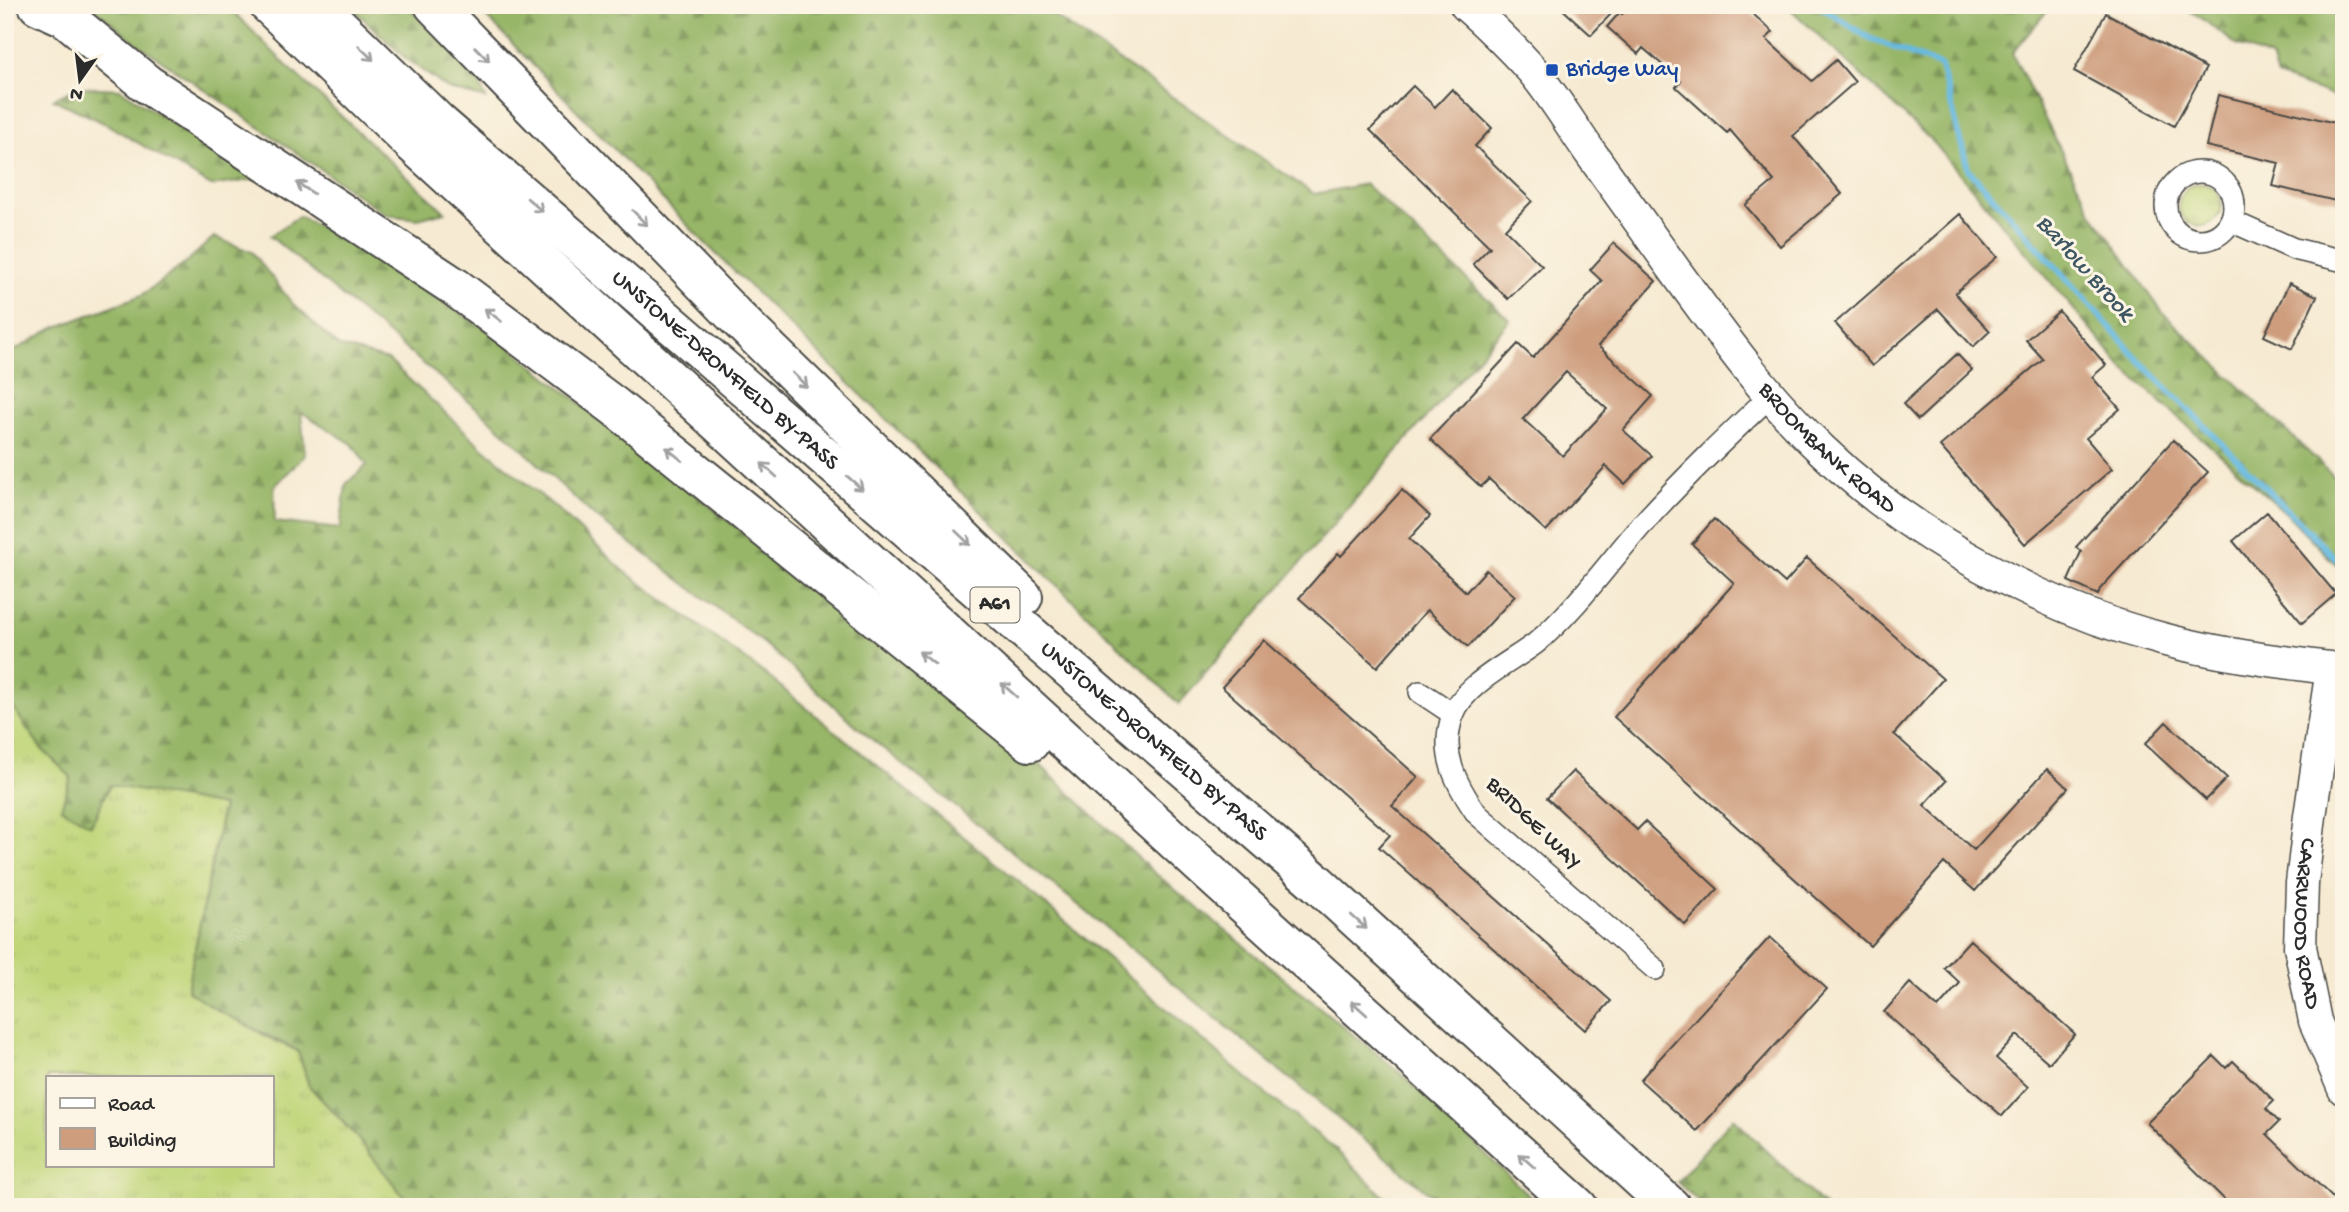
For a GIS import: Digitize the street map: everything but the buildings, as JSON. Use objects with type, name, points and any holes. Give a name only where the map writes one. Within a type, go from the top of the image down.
[{"type":"highway","name":"A61","points":[[38,5],[65,17],[147,83],[455,287],[614,407],[1036,746],[1215,878]]},
{"type":"highway","name":"UNSTONE-DRONFIELD BY-PASS","points":[[269,5],[422,152],[1578,1207]]},
{"type":"highway","name":"UNSTONE-DRONFIELD BY-PASS","points":[[317,5],[450,132],[1317,883],[1671,1207]]},
{"type":"highway","name":"A61","points":[[434,5],[734,315],[1317,883]]},
{"type":"street","name":"BROOMBANK ROAD","points":[[1466,5],[1534,72],[1731,348],[1770,395],[1823,451],[1888,506],[1942,545],[2038,594],[2161,639],[2223,653],[2338,669]]},
{"type":"street","points":[[2231,221],[2294,249],[2344,261]]},
{"type":"street","name":"BRIDGE WAY","points":[[1655,969],[1477,814],[1459,788],[1446,747],[1453,714],[1474,685],[1513,661],[1544,636],[1647,519],[1770,395]]},
{"type":"street","name":"CARRWOOD ROAD","points":[[2338,669],[2309,816],[2302,883],[2300,947],[2315,1021],[2344,1090]]},
{"type":"street","points":[[1420,692],[1453,714]]},
{"type":"green space","points":[[90,5],[227,5],[286,65],[445,212],[418,219],[387,215],[135,42]]},
{"type":"green space","points":[[349,5],[406,5],[477,77],[486,99],[448,89],[405,58]]},
{"type":"green space","points":[[475,5],[1038,5],[1314,194],[1365,184],[1510,320],[1179,704],[702,240]]},
{"type":"green space","points":[[1786,5],[2052,5],[2012,53],[2092,213],[2163,313],[2344,486],[2344,573],[2286,513],[2124,369],[1934,143]]},
{"type":"green space","points":[[2176,5],[2344,5],[2344,100],[2277,76],[2271,58],[2237,45],[2197,15]]},
{"type":"green space","points":[[79,87],[120,89],[258,179],[211,186],[106,124],[53,99]]},
{"type":"green space","points":[[2200,184],[2215,190],[2221,205],[2215,220],[2200,226],[2185,220],[2179,205],[2185,190]]},
{"type":"green space","points":[[299,216],[367,254],[492,333],[1040,765],[1151,870],[1404,1076],[1541,1207],[1446,1207],[869,737],[765,644],[592,514],[491,420],[270,236]]},
{"type":"green space","points":[[214,237],[252,252],[292,303],[338,346],[388,360],[482,447],[555,507],[624,571],[765,674],[1024,886],[1249,1080],[1333,1147],[1395,1207],[412,1207],[354,1134],[309,1086],[298,1051],[217,1010],[187,990],[223,806],[110,785],[91,825],[61,808],[71,777],[40,747],[10,703],[5,635],[5,356],[52,329],[142,295],[183,265]],"holes":[[[301,412],[352,444],[367,465],[346,484],[340,529],[275,522],[274,487],[305,455]]]},
{"type":"green space","points":[[5,635],[10,703],[40,747],[71,777],[223,806],[187,990],[269,1038],[298,1051],[309,1086],[354,1134],[412,1207],[5,1207]]},
{"type":"green space","points":[[1733,1118],[1825,1207],[1704,1207],[1677,1182]]},
{"type":"waterway","name":"Barlow Brook","points":[[1818,5],[1869,38],[1941,66],[1968,169],[2140,361],[2344,567]]},
{"type":"place","name":"Bridge Way","points":[[1552,70]]}]
